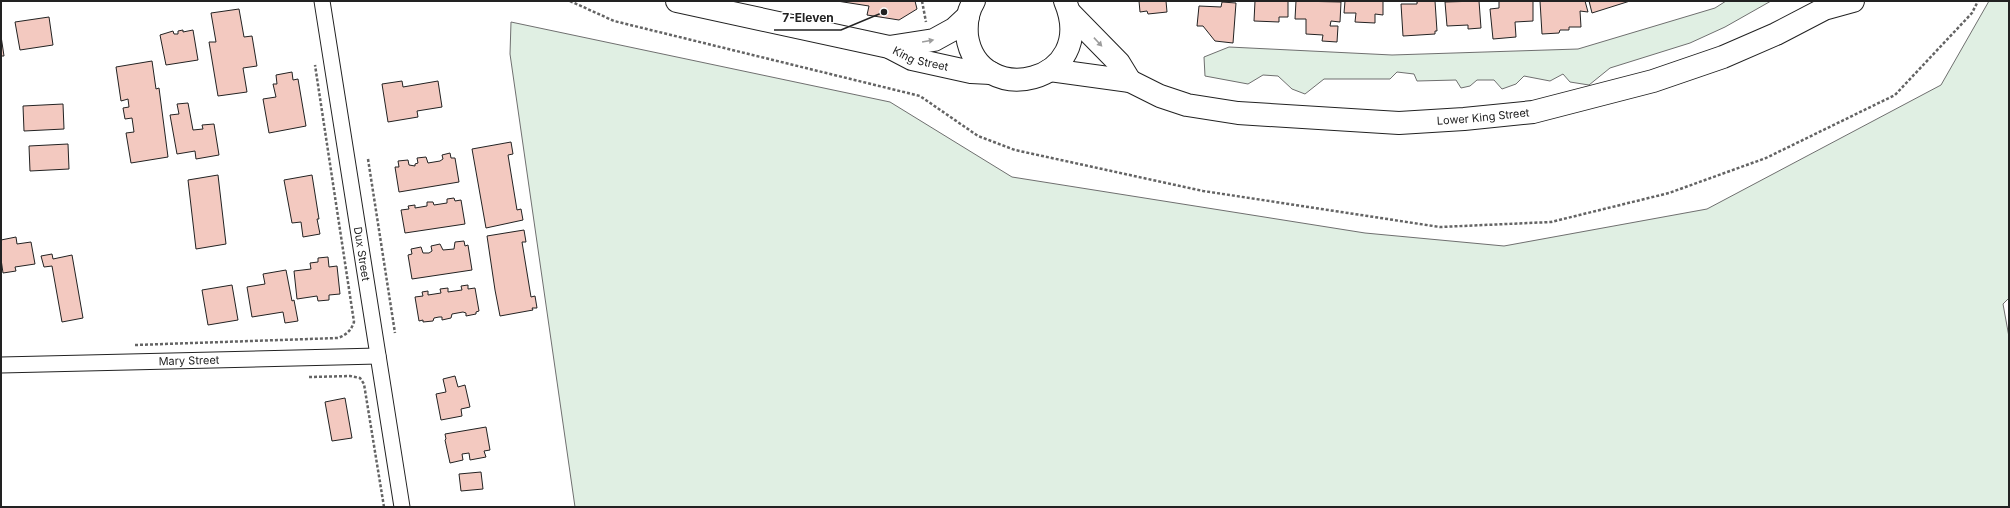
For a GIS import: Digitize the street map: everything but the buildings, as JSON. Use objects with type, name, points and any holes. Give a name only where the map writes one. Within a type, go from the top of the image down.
[{"type":"main road","points":[[677,1],[889,47]]},
{"type":"main road","name":"Lower King Street","points":[[1050,70],[1130,81],[1160,96],[1187,106],[1238,113],[1399,123],[1464,119],[1533,112],[1653,81],[1740,50],[1828,5],[1853,1]]},
{"type":"main road","points":[[971,8],[966,29],[971,48],[981,64],[991,73],[1006,79],[1021,80],[1036,78],[1050,70],[1062,59],[1069,46],[1072,30],[1068,8]]},
{"type":"main road","name":"King Street","points":[[889,47],[934,40],[954,29],[971,8]]},
{"type":"main road","points":[[1068,8],[1119,63],[1130,81]]},
{"type":"main road","name":"King Street","points":[[889,47],[912,59],[971,72],[991,73]]},
{"type":"street","name":"Dux Street","points":[[322,1],[402,507]]},
{"type":"street","name":"Mary Street","points":[[1,365],[378,356]]},
{"type":"path","points":[[570,1],[614,21],[920,96],[978,136],[1015,150],[1203,191],[1440,227],[1551,222],[1669,193],[1766,158],[1894,95],[1972,13],[1978,1]]},
{"type":"path","points":[[922,1],[926,25]]},
{"type":"path","points":[[134,345],[338,338],[346,335],[352,327],[354,322],[314,64]]},
{"type":"path","points":[[368,159],[395,333]]},
{"type":"path","points":[[309,377],[350,376],[360,378],[364,384],[384,507]]},
{"type":"green space","points":[[1726,1],[1771,1],[1725,27],[1690,43],[1610,68],[1589,85],[1570,82],[1563,74],[1550,81],[1524,76],[1516,84],[1502,89],[1494,80],[1477,80],[1470,86],[1461,88],[1456,80],[1417,81],[1414,74],[1397,72],[1390,79],[1324,79],[1305,94],[1292,89],[1278,76],[1263,75],[1248,84],[1205,76],[1204,57],[1229,47],[1392,55],[1578,49],[1715,8]]},
{"type":"green space","points":[[1989,1],[2009,1],[2009,298],[2003,304],[2009,337],[2009,507],[575,507],[510,54],[511,22],[890,102],[1012,177],[1365,233],[1504,246],[1707,209],[1941,85]]},
{"type":"place","name":"7-Eleven","points":[[884,12]]}]
